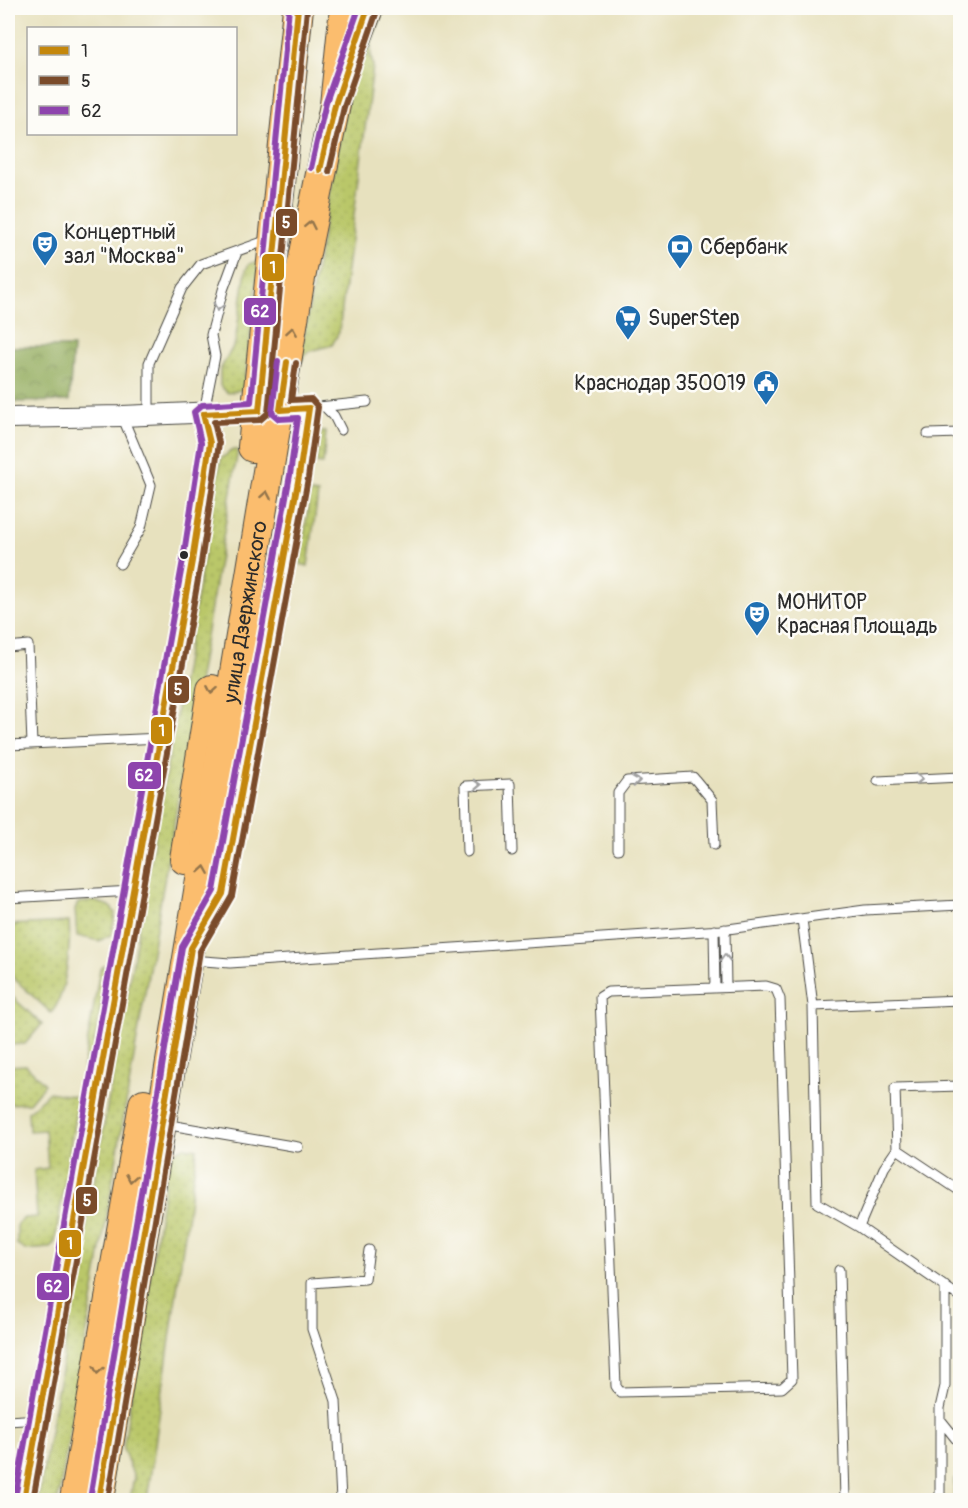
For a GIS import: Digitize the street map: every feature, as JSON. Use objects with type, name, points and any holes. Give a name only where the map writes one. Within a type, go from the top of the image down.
[{"type":"main road","points":[[287,8],[295,57]]},
{"type":"main road","name":"улица Дзержинского","points":[[75,1500],[168,968],[196,784],[293,409],[273,238],[295,57],[298,8]]},
{"type":"main road","name":"улица Дзержинского","points":[[99,1500],[190,954],[293,409],[301,272],[335,105],[345,8]]},
{"type":"main road","points":[[335,105],[368,8]]},
{"type":"street","points":[[8,418],[122,417],[293,409]]},
{"type":"street","points":[[24,1500],[132,891],[162,738],[210,443],[203,414]]},
{"type":"street","points":[[190,954],[223,894]]},
{"type":"lane","points":[[148,415],[149,363],[182,288],[201,264],[273,238]]},
{"type":"lane","points":[[203,414],[215,356],[211,335],[223,290],[237,252]]},
{"type":"lane","points":[[293,409],[367,402]]},
{"type":"lane","points":[[293,409],[334,416],[341,430]]},
{"type":"lane","points":[[223,894],[299,476],[293,409]]},
{"type":"lane","points":[[120,564],[141,528],[151,485],[122,417]]},
{"type":"lane","points":[[928,434],[960,433]]},
{"type":"lane","points":[[8,646],[28,645],[32,744]]},
{"type":"lane","points":[[8,745],[162,738]]},
{"type":"lane","points":[[618,849],[618,793],[627,781],[693,777],[712,801],[714,845]]},
{"type":"lane","points":[[878,781],[960,777]]},
{"type":"lane","points":[[467,852],[465,786],[510,784],[512,851]]},
{"type":"lane","points":[[8,898],[132,891]]},
{"type":"lane","points":[[190,954],[230,963],[714,930],[865,910],[960,905]]},
{"type":"lane","points":[[802,919],[813,1006],[817,1203],[859,1227],[960,1297]]},
{"type":"lane","points":[[724,929],[726,987]]},
{"type":"lane","points":[[714,930],[715,988]]},
{"type":"lane","points":[[771,986],[780,999],[792,1379],[783,1388],[620,1392],[617,1389],[615,1375],[600,997],[608,992],[726,987],[771,986]]},
{"type":"lane","points":[[813,1006],[960,999]]},
{"type":"lane","points":[[859,1227],[884,1167],[897,1149],[895,1088],[960,1086]]},
{"type":"lane","points":[[162,1123],[298,1147]]},
{"type":"lane","points":[[897,1149],[960,1191]]},
{"type":"lane","points":[[341,1500],[336,1401],[312,1329],[312,1283],[365,1279],[369,1250]]},
{"type":"lane","points":[[839,1270],[845,1500]]},
{"type":"lane","points":[[940,1500],[940,1419],[945,1386],[945,1286]]},
{"type":"lane","points":[[8,1420],[39,1419]]},
{"type":"lane","points":[[940,1419],[960,1444]]},
{"type":"green space","points":[[376,8],[383,8],[371,48],[373,66],[339,332],[332,345],[307,352],[299,365],[354,57]]},
{"type":"green space","points":[[259,263],[244,389],[228,393],[220,386],[220,370],[235,343],[246,270],[249,264]]},
{"type":"green space","points":[[8,347],[73,347],[69,401],[8,402]]},
{"type":"green space","points":[[321,432],[326,432],[323,464],[316,463]]},
{"type":"green space","points":[[232,450],[238,450],[58,1500],[38,1500],[221,459]]},
{"type":"green space","points":[[310,493],[318,494],[308,566],[300,564]]},
{"type":"green space","points":[[94,901],[110,906],[115,913],[112,934],[99,941],[77,936],[75,909],[78,903]]},
{"type":"green space","points":[[69,922],[68,957],[64,983],[56,1006],[51,1013],[8,973],[8,925]]},
{"type":"green space","points":[[105,965],[107,970],[90,1069],[86,1073],[83,1068],[100,969]]},
{"type":"green space","points":[[8,993],[42,1024],[25,1044],[8,1045]]},
{"type":"green space","points":[[26,1065],[45,1084],[29,1103],[8,1104],[8,1066]]},
{"type":"green space","points":[[49,1092],[78,1097],[55,1242],[50,1248],[25,1250],[17,1244],[17,1225],[24,1218],[37,1217],[34,1170],[48,1168],[45,1130],[29,1131],[28,1112]]},
{"type":"green space","points":[[184,1147],[197,1149],[147,1500],[130,1500],[134,1477],[123,1449],[169,1155]]},
{"type":"green space","points":[[954,1479],[960,1479],[960,1500],[954,1500]]},
{"type":"transit line","name":"62","points":[[15,1498],[183,560],[201,443],[194,412],[202,405],[251,402],[289,8]]},
{"type":"transit line","name":"1","points":[[24,1500],[192,561],[210,443],[203,414],[259,411],[298,8]]},
{"type":"transit line","name":"62","points":[[311,168],[326,102],[359,8]]},
{"type":"transit line","name":"1","points":[[320,170],[335,105],[368,8]]},
{"type":"transit line","name":"5","points":[[33,1500],[201,563],[219,443],[214,422],[260,420],[268,413],[307,9]]},
{"type":"transit line","name":"5","points":[[329,172],[344,107],[377,11]]},
{"type":"transit line","name":"62","points":[[90,1499],[182,947],[214,891],[290,475],[298,418],[279,419],[272,413],[278,361]]},
{"type":"transit line","name":"1","points":[[99,1500],[191,948],[223,894],[299,476],[309,408],[280,410],[287,362]]},
{"type":"transit line","name":"5","points":[[108,1500],[200,951],[232,896],[308,478],[318,407],[311,399],[291,400],[296,363]]},
{"type":"place","name":"Концертный зал \"Москва\"","points":[[45,267]]},
{"type":"place","name":"Сбербанк","points":[[680,270]]},
{"type":"place","name":"SuperStep","points":[[628,341]]},
{"type":"place","name":"Краснодар 350019","points":[[766,406]]},
{"type":"place","name":"МОНИТОР Красная Площадь","points":[[757,637]]}]
